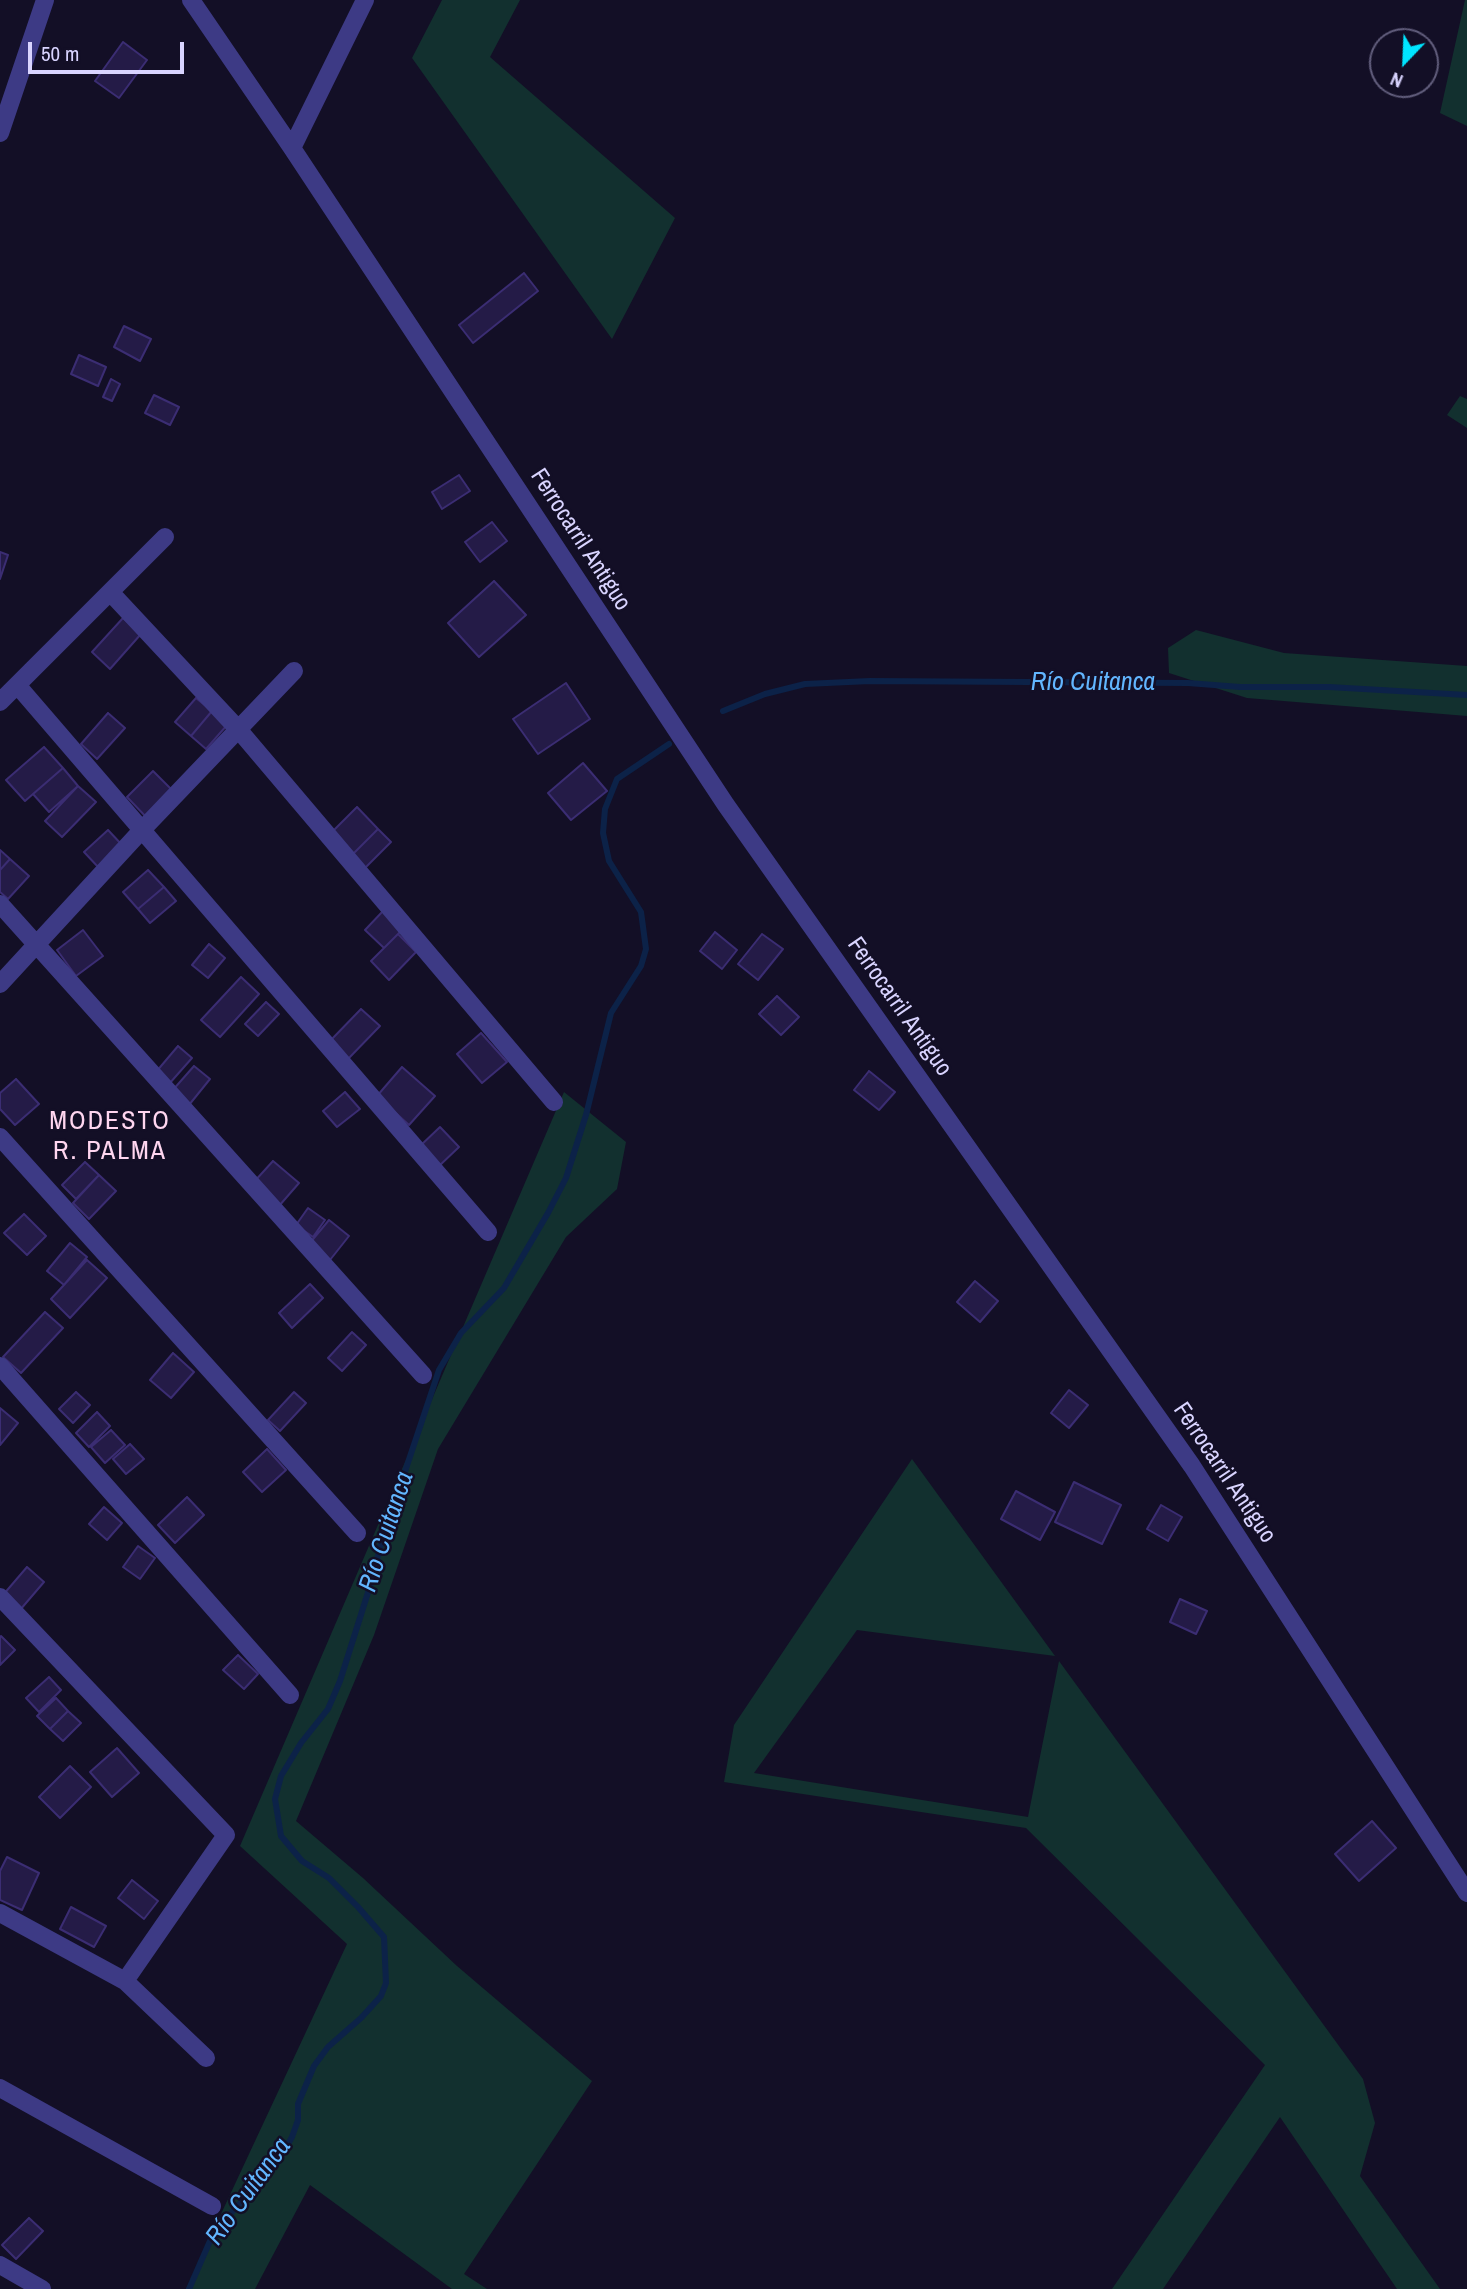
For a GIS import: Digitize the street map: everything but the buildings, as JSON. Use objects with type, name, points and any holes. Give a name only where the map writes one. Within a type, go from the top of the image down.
[{"type":"street","points":[[0,134],[45,0]]},
{"type":"street","name":"Ferrocarril Antiguo","points":[[191,0],[292,148],[726,805],[1192,1466],[1467,1894]]},
{"type":"street","points":[[292,148],[365,0]]},
{"type":"street","points":[[0,702],[165,537]]},
{"type":"street","points":[[110,593],[238,729],[554,1102]]},
{"type":"street","points":[[0,984],[294,671]]},
{"type":"street","points":[[18,686],[488,1232]]},
{"type":"street","points":[[0,904],[423,1375]]},
{"type":"street","points":[[0,1137],[357,1533]]},
{"type":"street","points":[[0,1366],[290,1695]]},
{"type":"street","points":[[0,1597],[226,1835],[125,1981]]},
{"type":"street","points":[[0,1913],[125,1981],[206,2058]]},
{"type":"street","points":[[0,2088],[212,2206]]},
{"type":"street","points":[[0,2265],[42,2289]]},
{"type":"green space","points":[[442,0],[520,0],[490,57],[675,218],[612,339],[412,58]]},
{"type":"green space","points":[[1467,0],[1467,126],[1440,113]]},
{"type":"green space","points":[[1460,396],[1467,399],[1467,428],[1447,415]]},
{"type":"green space","points":[[1196,630],[1284,653],[1467,666],[1467,716],[1247,698],[1169,673],[1168,648]]},
{"type":"green space","points":[[564,1092],[626,1142],[617,1189],[566,1237],[438,1449],[374,1635],[296,1821],[363,1878],[457,1966],[592,2081],[464,2274],[487,2289],[452,2289],[310,2185],[255,2289],[186,2289],[347,1944],[240,1846]]},
{"type":"green space","points":[[912,1459],[1055,1656],[857,1630],[754,1773],[1028,1817],[1059,1661],[1363,2079],[1375,2123],[1360,2176],[1440,2289],[1397,2289],[1280,2117],[1163,2289],[1112,2289],[1265,2065],[1026,1828],[724,1782],[734,1725]]},
{"type":"waterway","name":"Río Cuitanca","points":[[723,711],[765,694],[805,684],[870,681],[1188,683],[1467,695]]},
{"type":"waterway","name":"Río Cuitanca","points":[[189,2289],[210,2241],[232,2212],[277,2163],[292,2137],[298,2120],[298,2104],[314,2066],[328,2047],[381,1996],[386,1983],[384,1937],[329,1878],[302,1861],[281,1836],[275,1799],[281,1776],[301,1743],[328,1709],[340,1681],[382,1540],[439,1370],[461,1333],[504,1288],[566,1178],[586,1115],[611,1013],[641,966],[646,949],[641,912],[609,861],[603,833],[605,809],[617,779],[669,744]]},
{"type":"district","name":"MODESTO R. PALMA","points":[[110,1137]]}]
